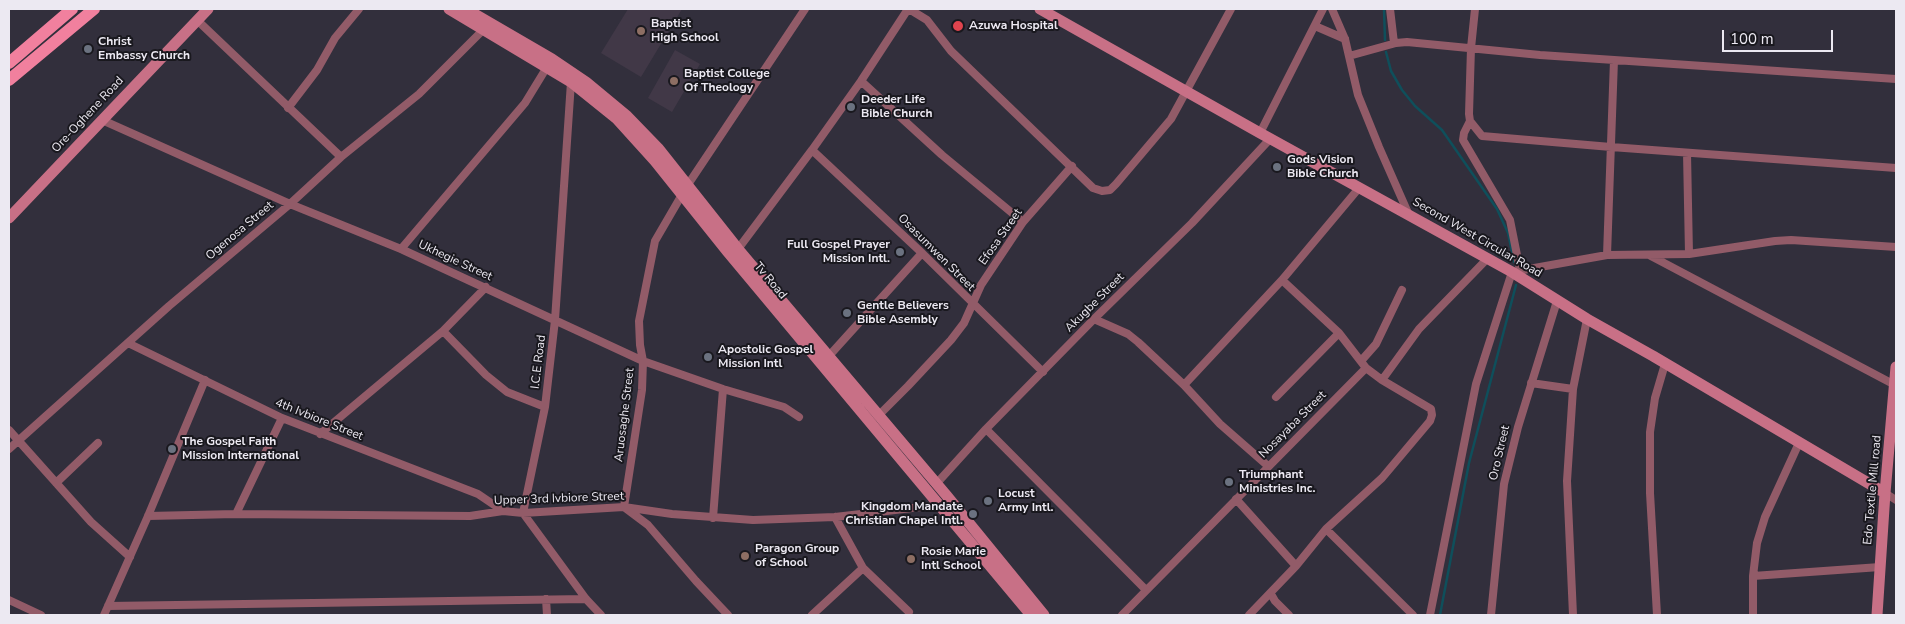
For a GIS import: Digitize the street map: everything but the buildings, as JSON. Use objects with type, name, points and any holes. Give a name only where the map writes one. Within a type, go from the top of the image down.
[{"type":"main road","points":[[9,64],[72,9]]},
{"type":"main road","points":[[9,80],[92,10]]},
{"type":"street","name":"Ore-Oghene Road","points":[[9,218],[208,9]]},
{"type":"street","points":[[288,108],[317,70],[335,38],[359,9]]},
{"type":"street","name":"Tv Road","points":[[449,9],[571,82],[617,119],[738,249],[878,416],[937,483],[1044,615]]},
{"type":"street","name":"Tv Road","points":[[466,9],[552,59],[586,82],[627,116],[658,148],[684,190],[727,251],[938,506],[1031,615]]},
{"type":"street","name":"Aruosaghe Street","points":[[624,507],[642,390],[643,361],[639,320],[655,241],[684,190],[805,9]]},
{"type":"street","points":[[738,249],[861,81],[908,9],[927,20],[951,51],[1093,188],[1102,191],[1110,190],[1171,119],[1230,9]]},
{"type":"street","name":"Second West Circular Road","points":[[1040,9],[1487,259],[1516,271],[1557,301],[1896,500]]},
{"type":"street","points":[[1260,133],[1324,9]]},
{"type":"street","points":[[1332,9],[1345,39],[1358,95],[1378,147],[1410,215]]},
{"type":"street","points":[[1390,9],[1394,43]]},
{"type":"street","points":[[1475,9],[1471,48],[1469,114],[1470,121],[1482,136],[1896,168]]},
{"type":"street","points":[[198,20],[341,157]]},
{"type":"street","points":[[1315,26],[1345,39]]},
{"type":"street","name":"Ogenosa Street","points":[[9,449],[177,300],[290,204],[341,157],[419,94],[484,29]]},
{"type":"street","points":[[1349,56],[1394,43],[1407,42],[1540,55],[1896,79]]},
{"type":"street","points":[[1607,255],[1614,60]]},
{"type":"street","points":[[401,249],[525,103],[547,68]]},
{"type":"street","points":[[861,81],[942,155],[1023,222]]},
{"type":"street","name":"I.C.E Road","points":[[523,513],[545,407],[555,320],[571,82]]},
{"type":"street","name":"Ukhegie Street","points":[[102,120],[290,204],[401,249],[643,361],[723,389],[784,407],[799,417]]},
{"type":"street","points":[[1430,615],[1476,384],[1516,271],[1508,214],[1463,140],[1470,121]]},
{"type":"street","name":"Akugbe Street","points":[[937,483],[1094,318],[1192,223],[1270,139]]},
{"type":"street","name":"Osasumwen Street","points":[[812,150],[922,253],[1043,372]]},
{"type":"street","points":[[1687,153],[1689,254]]},
{"type":"street","name":"Efosa Street","points":[[878,416],[951,340],[964,323],[981,285],[1023,222],[1072,166]]},
{"type":"street","points":[[1184,385],[1282,280],[1359,188]]},
{"type":"street","points":[[1516,271],[1607,255],[1689,254],[1775,241],[1791,240],[1896,247]]},
{"type":"street","points":[[828,357],[922,253]]},
{"type":"street","points":[[1649,255],[1895,385]]},
{"type":"street","points":[[1382,380],[1419,329],[1487,259]]},
{"type":"street","points":[[1249,615],[1271,594],[1326,529],[1382,478],[1430,421],[1432,415],[1431,409],[1382,380],[1363,364],[1339,333],[1282,280]]},
{"type":"street","points":[[320,434],[443,330],[486,287]]},
{"type":"street","name":"Nosayaba Street","points":[[1122,615],[1268,466],[1363,364],[1382,333],[1402,290]]},
{"type":"street","name":"Oro Street","points":[[1491,615],[1504,484],[1518,427],[1557,301]]},
{"type":"street","points":[[1094,318],[1128,334],[1184,385],[1220,424],[1268,466]]},
{"type":"street","points":[[1573,615],[1567,481],[1573,389],[1587,319]]},
{"type":"street","points":[[443,330],[486,375],[507,392],[545,407]]},
{"type":"street","points":[[1276,397],[1339,333]]},
{"type":"street","name":"4th Ivbiore Street","points":[[128,343],[282,418],[478,494],[503,511]]},
{"type":"street","points":[[1657,615],[1650,493],[1650,432],[1655,398],[1665,364]]},
{"type":"street","name":"Edo Textile Mill road","points":[[1878,615],[1885,493],[1896,367]]},
{"type":"street","points":[[104,615],[205,380]]},
{"type":"street","points":[[1531,383],[1573,389]]},
{"type":"street","points":[[713,518],[723,389]]},
{"type":"street","points":[[236,514],[282,418]]},
{"type":"street","points":[[9,430],[91,522],[130,557]]},
{"type":"street","points":[[986,430],[1146,590]]},
{"type":"street","points":[[56,483],[98,443]]},
{"type":"street","points":[[1753,615],[1753,576],[1757,543],[1765,518],[1799,443]]},
{"type":"street","points":[[1236,499],[1296,566]]},
{"type":"street","name":"Upper 3rd Ivbiore Street","points":[[148,516],[236,514],[470,516],[503,511],[523,513],[624,507],[713,518],[753,520],[835,517],[938,506]]},
{"type":"street","points":[[624,507],[648,525],[728,615]]},
{"type":"street","points":[[523,513],[586,599],[601,615]]},
{"type":"street","points":[[835,517],[862,568],[909,612]]},
{"type":"street","points":[[1326,529],[1414,615]]},
{"type":"street","points":[[967,540],[975,530]]},
{"type":"street","points":[[1753,576],[1880,567]]},
{"type":"street","points":[[812,615],[862,568]]},
{"type":"street","points":[[1271,594],[1289,615]]},
{"type":"street","points":[[108,606],[586,599]]},
{"type":"street","points":[[9,600],[41,615]]},
{"type":"street","points":[[546,600],[547,615]]},
{"type":"shaded area","name":"Baptist High School","points":[[628,9],[682,9],[641,77],[601,53]]},
{"type":"shaded area","name":"Baptist College Of Theology","points":[[675,50],[700,64],[672,112],[648,98]]},
{"type":"waterway","points":[[1384,9],[1385,40]]},
{"type":"waterway","points":[[1386,52],[1391,71],[1402,90],[1415,106],[1442,130],[1497,209],[1508,233],[1514,262]]},
{"type":"waterway","points":[[1440,615],[1469,463],[1516,285]]},
{"type":"place","name":"Azuwa Hospital","points":[[958,26]]},
{"type":"place","name":"Baptist High School","points":[[641,31]]},
{"type":"place","name":"Christ Embassy Church","points":[[88,49]]},
{"type":"place","name":"Baptist College Of Theology","points":[[674,81]]},
{"type":"place","name":"Deeder Life Bible Church","points":[[851,107]]},
{"type":"place","name":"Gods Vision Bible Church","points":[[1277,167]]},
{"type":"place","name":"Full Gospel Prayer Mission Intl.","points":[[900,252]]},
{"type":"place","name":"Gentle Believers Bible Asembly","points":[[847,313]]},
{"type":"place","name":"Apostolic Gospel Mission Intl","points":[[708,357]]},
{"type":"place","name":"The Gospel Faith Mission International","points":[[172,449]]},
{"type":"place","name":"Triumphant Ministries Inc.","points":[[1229,482]]},
{"type":"place","name":"Locust Army Intl.","points":[[988,501]]},
{"type":"place","name":"Kingdom Mandate Christian Chapel Intl.","points":[[973,514]]},
{"type":"place","name":"Paragon Group of School","points":[[745,556]]},
{"type":"place","name":"Rosie Marie Intl School","points":[[911,559]]}]
